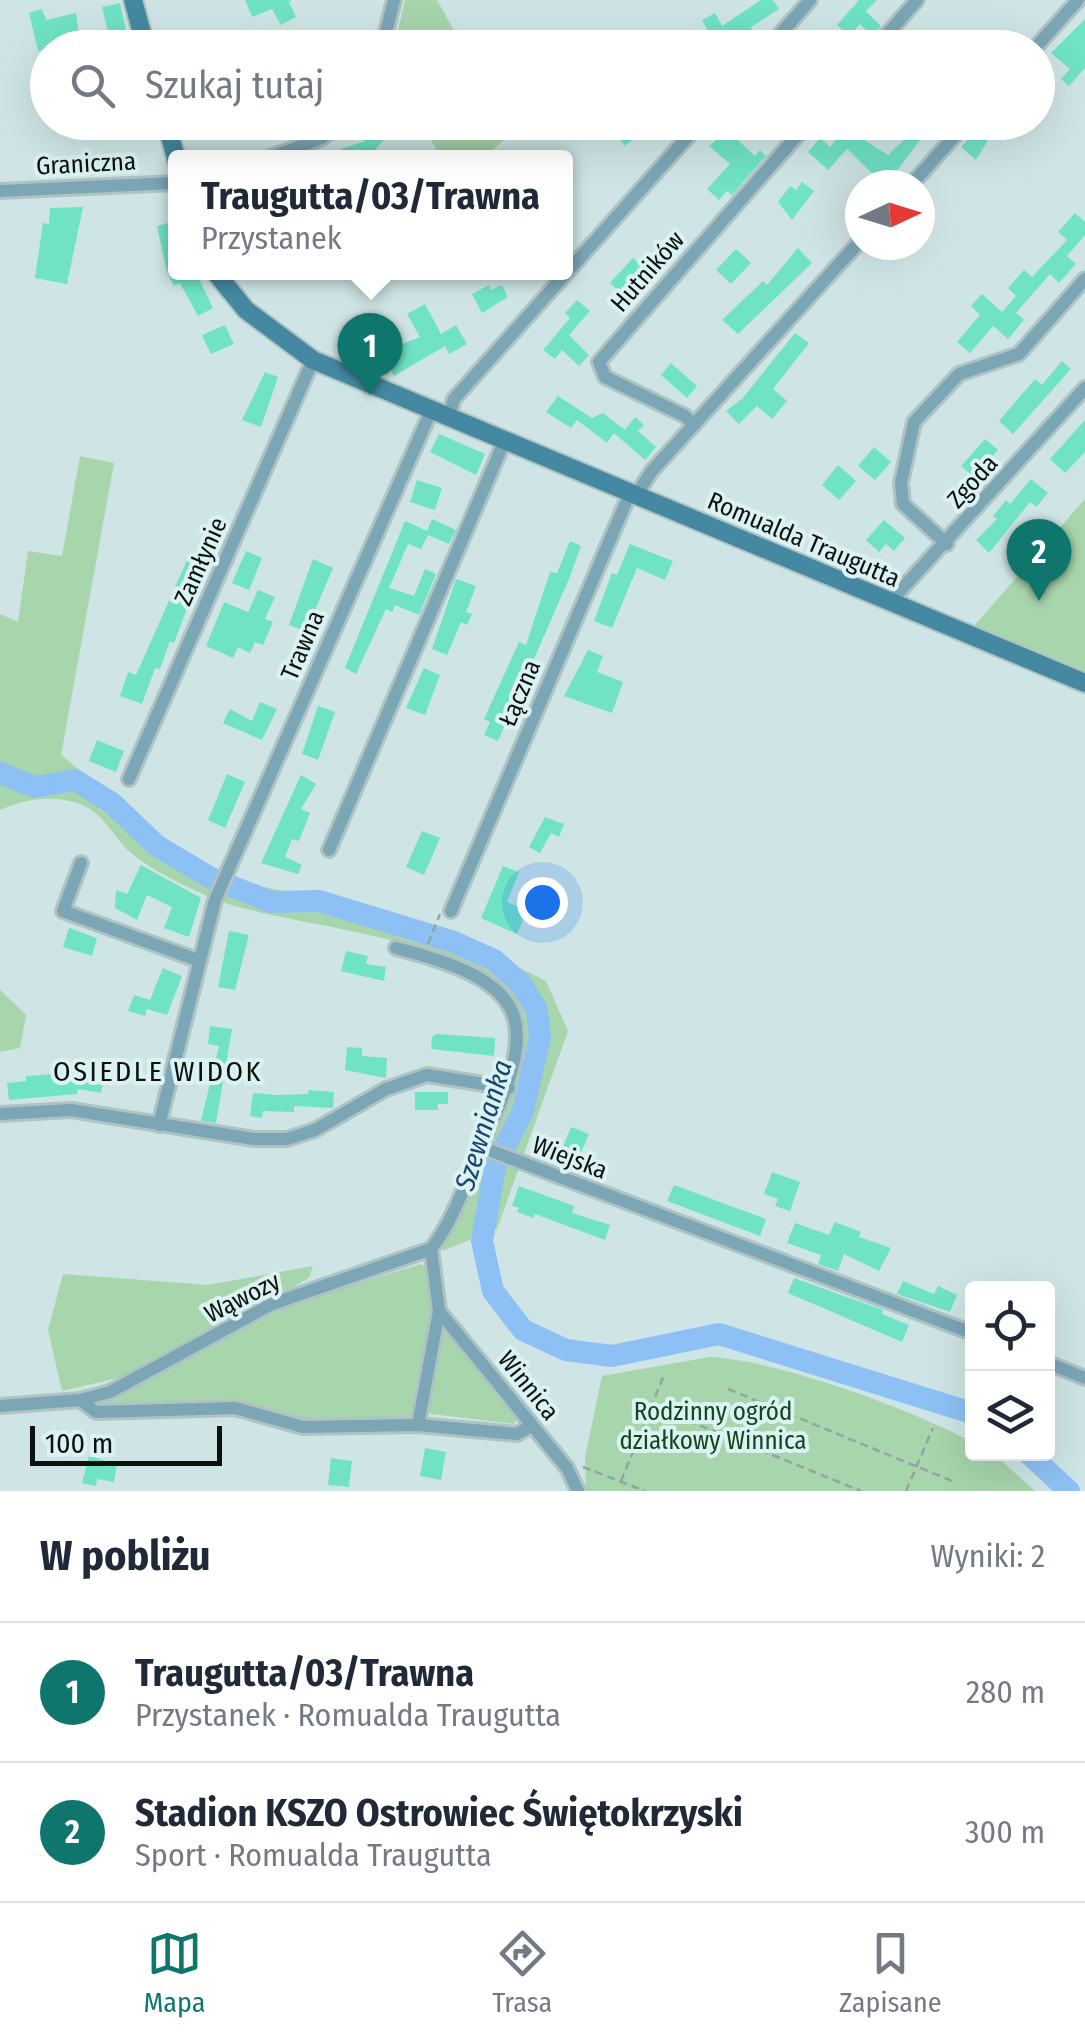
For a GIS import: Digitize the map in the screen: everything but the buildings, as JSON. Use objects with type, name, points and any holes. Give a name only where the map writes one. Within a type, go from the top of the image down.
[{"type":"main road","points":[[133,0],[141,30]]},
{"type":"main road","name":"Romualda Traugutta","points":[[222,280],[246,310],[312,360],[1085,684]]},
{"type":"street","points":[[386,30],[394,0]]},
{"type":"street","points":[[784,30],[810,0]]},
{"type":"street","points":[[891,30],[917,0]]},
{"type":"street","points":[[1051,30],[1078,0]]},
{"type":"street","points":[[291,150],[317,140]]},
{"type":"street","name":"Trawna","points":[[573,265],[685,140]]},
{"type":"street","name":"Hutników","points":[[694,425],[686,416],[604,378],[600,362],[792,140]]},
{"type":"street","points":[[925,170],[952,140]]},
{"type":"street","name":"Graniczna","points":[[0,191],[168,183]]},
{"type":"street","name":"Łączna","points":[[451,911],[633,494],[845,258]]},
{"type":"street","points":[[947,544],[903,504],[900,483],[914,422],[959,374],[1019,354],[1085,279]]},
{"type":"street","name":"Trawna","points":[[200,961],[216,900],[230,868],[440,413],[560,280]]},
{"type":"street","name":"Zamłynie","points":[[129,779],[312,360]]},
{"type":"street","name":"Zgoda","points":[[890,602],[947,544],[1085,388]]},
{"type":"street","points":[[329,850],[504,442]]},
{"type":"street","points":[[82,863],[63,912],[200,961],[160,1125]]},
{"type":"street","points":[[396,948],[424,955],[483,981],[510,1006],[521,1038],[508,1088],[431,1249],[439,1311],[418,1425]]},
{"type":"street","points":[[0,1114],[71,1110],[286,1140],[315,1130],[386,1089],[428,1075],[508,1088]]},
{"type":"street","name":"Wiejska","points":[[482,1147],[965,1331]]},
{"type":"street","name":"Wąwozy","points":[[0,1406],[80,1400],[134,1382],[272,1304],[431,1249]]},
{"type":"street","name":"Winnica","points":[[439,1311],[566,1468],[578,1491]]},
{"type":"street","points":[[1055,1366],[1085,1378]]},
{"type":"street","name":"Wąwozy","points":[[80,1400],[96,1412],[235,1408],[304,1427],[418,1425],[517,1434],[532,1426]]},
{"type":"path","points":[[424,955],[437,919]]},
{"type":"path","points":[[621,1482],[664,1375]]},
{"type":"path","points":[[728,1389],[956,1483]]},
{"type":"path","points":[[652,1406],[861,1491]]},
{"type":"path","points":[[906,1491],[933,1428]]},
{"type":"path","points":[[566,1468],[584,1466],[644,1491]]},
{"type":"green space","points":[[405,0],[437,0],[454,30],[398,30]]},
{"type":"green space","points":[[431,140],[504,140],[492,150],[437,150]]},
{"type":"green space","points":[[80,456],[114,463],[61,755],[192,860],[244,883],[369,908],[445,930],[546,981],[568,1031],[497,1229],[442,1251],[523,1056],[517,1016],[492,985],[453,961],[405,944],[254,911],[206,896],[139,859],[100,817],[78,803],[44,799],[0,810],[0,614],[18,622],[28,551],[62,556]]},
{"type":"green space","points":[[1085,499],[1085,673],[974,626]]},
{"type":"green space","points":[[0,990],[26,1015],[20,1048],[0,1052]]},
{"type":"green space","points":[[421,1264],[430,1269],[432,1324],[411,1416],[294,1422],[241,1404],[95,1406],[94,1402],[132,1388],[288,1305]]},
{"type":"green space","points":[[313,1266],[309,1278],[135,1374],[62,1391],[48,1330],[63,1274],[208,1285]]},
{"type":"green space","points":[[446,1330],[518,1417],[514,1424],[431,1414],[428,1408],[440,1333]]},
{"type":"green space","name":"Rodzinny ogród działkowy Winnica","points":[[710,1357],[771,1367],[844,1389],[965,1439],[965,1461],[1002,1461],[1035,1491],[586,1491],[585,1457],[602,1376]]},
{"type":"waterway","name":"Szewnianka","points":[[0,773],[35,787],[75,780],[112,803],[157,846],[211,878],[271,902],[319,901],[454,942],[494,960],[521,984],[537,1010],[540,1038],[523,1111],[495,1166],[482,1241],[493,1291],[523,1330],[566,1350],[612,1356],[719,1334],[965,1411]]},
{"type":"waterway","name":"Szewnianka","points":[[1037,1461],[1069,1491]]},
{"type":"place","name":"Traugutta/03/Trawna","points":[[370,395]]},
{"type":"place","name":"Stadion KSZO Ostrowiec Świętokrzyski","points":[[1039,601]]},
{"type":"district","name":"OSIEDLE WIDOK","points":[[158,1071]]}]
